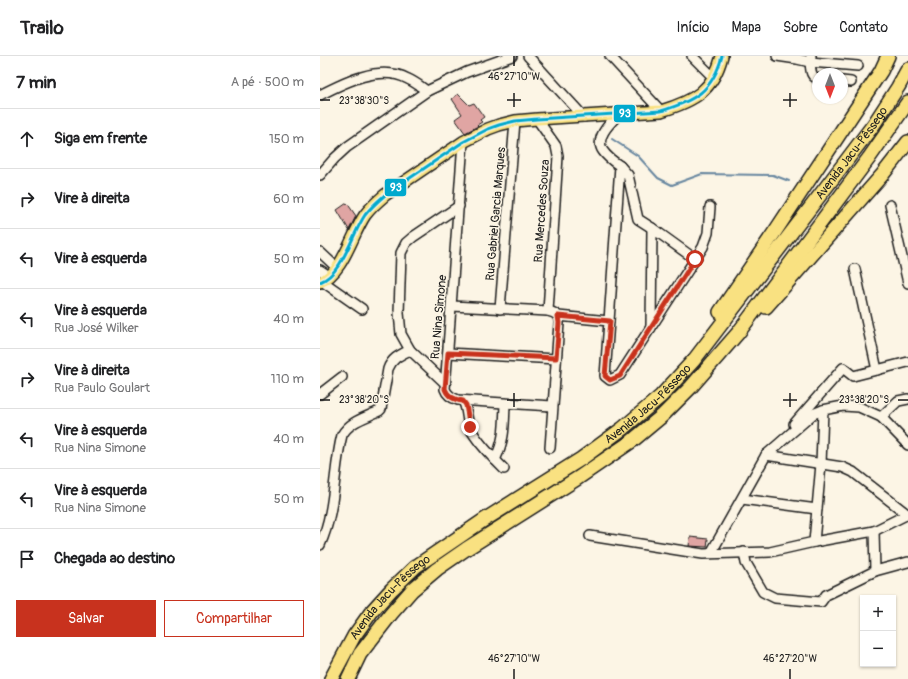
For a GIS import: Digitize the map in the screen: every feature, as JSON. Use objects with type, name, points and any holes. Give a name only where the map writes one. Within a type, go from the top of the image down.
[{"type":"highway","points":[[694,360],[700,344],[785,218],[881,71],[888,56]]},
{"type":"highway","name":"Avenida Jacu-Pêssego","points":[[331,679],[354,636],[372,611],[415,566],[484,520],[581,459],[622,429],[661,396],[694,360],[874,124],[908,69]]},
{"type":"highway","name":"Avenida Jacu-Pêssego","points":[[348,679],[360,654],[412,590],[466,549],[578,478],[632,441],[662,416],[686,392],[738,333],[830,208],[869,158],[908,102]]},
{"type":"highway","points":[[738,333],[759,315],[778,294],[883,174],[908,142]]},
{"type":"main road","points":[[326,275],[342,260],[365,215],[374,205],[385,195],[463,142],[488,129],[515,121],[662,111],[687,102],[708,87],[722,56]]},
{"type":"street","points":[[320,175],[347,147],[427,90],[467,72],[512,56]]},
{"type":"street","points":[[528,56],[584,117]]},
{"type":"street","points":[[610,56],[662,111]]},
{"type":"street","points":[[692,56],[713,78]]},
{"type":"street","points":[[777,56],[858,66]]},
{"type":"street","points":[[810,59],[812,74]]},
{"type":"street","points":[[320,95],[351,80],[384,73],[408,78],[427,90]]},
{"type":"street","points":[[618,115],[605,129],[600,140],[602,150],[628,175],[638,219],[695,259]]},
{"type":"street","name":"Rua Mercedes Souza","points":[[537,119],[556,146],[558,156],[554,313],[559,323],[550,448]]},
{"type":"street","name":"Rua Gabriel Garcia Marques","points":[[500,309],[515,121]]},
{"type":"street","name":"Rua Nina Simone","points":[[445,383],[452,306],[463,142]]},
{"type":"street","points":[[620,166],[605,376],[610,380],[620,376],[703,247],[708,233],[710,207]]},
{"type":"street","points":[[459,206],[413,237],[402,248],[399,326],[403,340],[410,350],[445,383],[446,392],[454,399],[463,401],[552,406]]},
{"type":"street","points":[[890,206],[908,283]]},
{"type":"street","points":[[651,328],[652,228]]},
{"type":"street","points":[[320,252],[326,275],[362,309]]},
{"type":"street","points":[[856,269],[878,370]]},
{"type":"street","points":[[452,306],[554,313],[610,321]]},
{"type":"street","points":[[320,545],[329,516],[342,435],[345,429],[350,425],[381,409],[390,364],[396,357],[410,350]]},
{"type":"street","points":[[448,353],[556,358]]},
{"type":"street","points":[[711,553],[766,456],[843,368],[853,376],[908,362]]},
{"type":"street","points":[[320,394],[342,377]]},
{"type":"street","points":[[881,417],[898,401],[908,399]]},
{"type":"street","points":[[463,401],[466,405],[470,427],[495,460],[504,468]]},
{"type":"street","points":[[495,460],[504,436],[505,404]]},
{"type":"street","points":[[766,456],[813,414],[823,410],[843,406],[860,407],[881,417],[908,445]]},
{"type":"street","points":[[814,542],[822,464],[823,410]]},
{"type":"street","points":[[590,536],[703,554],[770,552],[874,531],[908,514],[853,472],[842,467],[766,456]]},
{"type":"street","points":[[742,499],[817,509]]},
{"type":"street","points":[[874,531],[875,571]]},
{"type":"street","points":[[744,552],[746,563],[763,592],[775,598],[821,602],[826,595],[875,571],[908,562]]},
{"type":"building","points":[[458,94],[469,105],[474,103],[484,117],[480,120],[482,122],[477,125],[478,126],[465,133],[455,119],[462,114],[452,99]]},
{"type":"building","points":[[347,203],[356,216],[349,230],[337,210]]},
{"type":"building","points":[[690,537],[708,539],[707,547],[689,546]]},
{"type":"waterway","points":[[612,139],[638,156],[658,178],[672,185],[702,174],[773,175],[789,181]]},
{"type":"transit line","name":"93","points":[[320,282],[328,277],[341,262],[360,223],[375,204],[385,195],[463,142],[488,129],[515,121],[661,111],[683,103],[700,93],[713,78],[722,56]]},
{"type":"route","points":[[470,427],[466,405],[463,401],[454,399],[450,396],[445,389],[448,353],[556,358],[559,323],[558,316],[610,321],[605,376],[610,380],[620,376],[695,259]]}]
